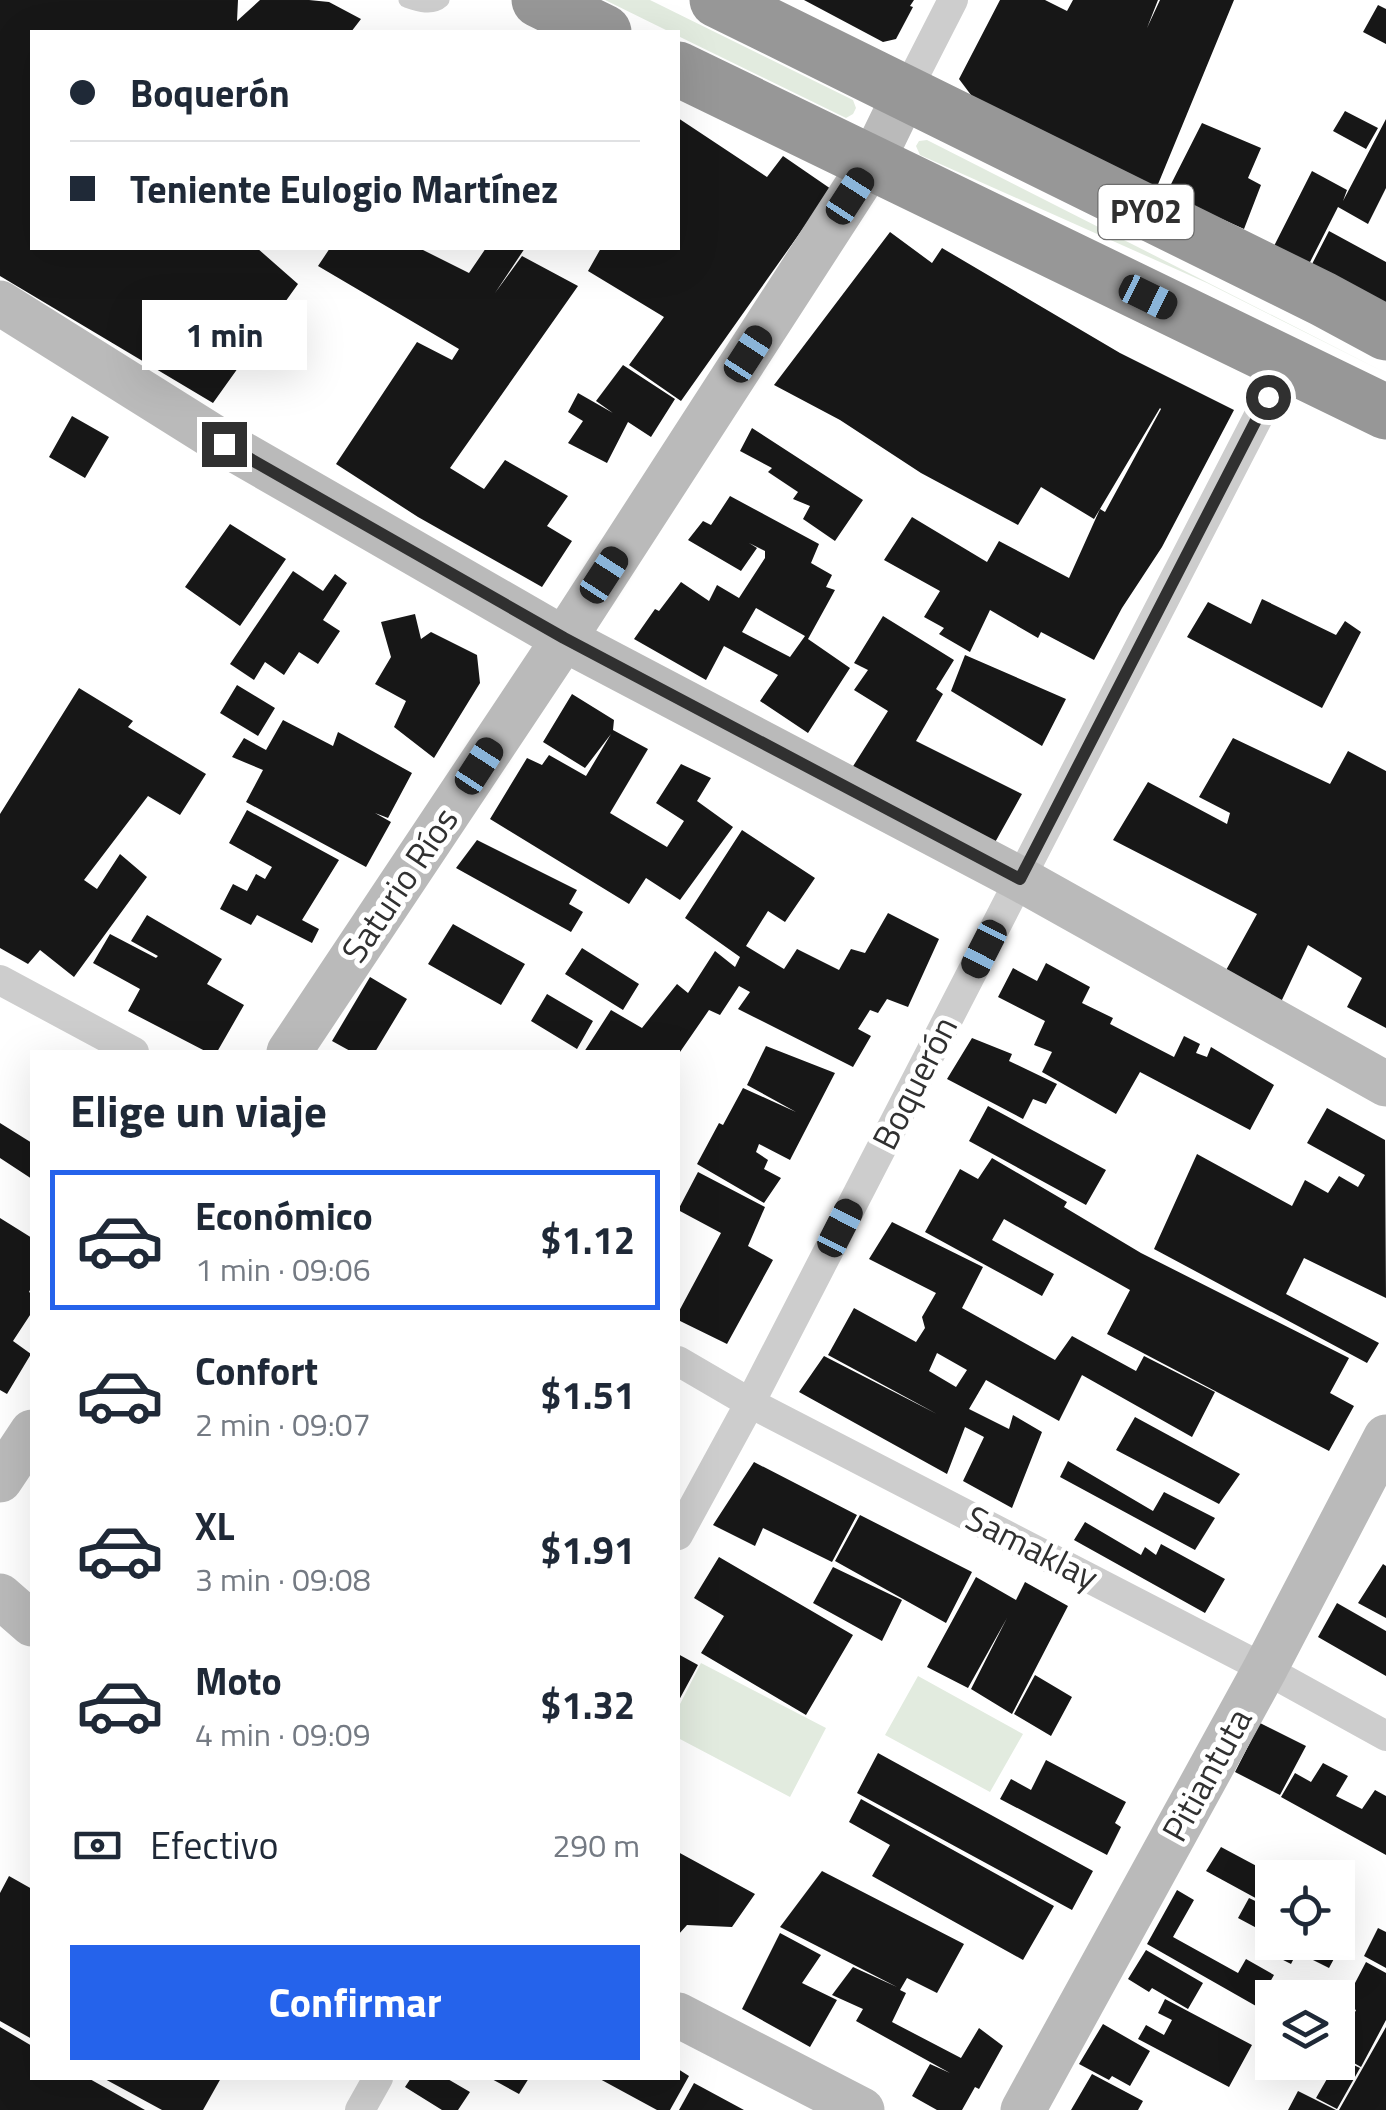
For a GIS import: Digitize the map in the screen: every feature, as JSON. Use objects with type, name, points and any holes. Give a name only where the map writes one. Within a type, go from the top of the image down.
[{"type":"highway","points":[[538,0],[600,30]]},
{"type":"highway","name":"PY02","points":[[717,0],[1386,333]]},
{"type":"highway","name":"PY02","points":[[680,70],[1386,412]]},
{"type":"street","points":[[906,94],[953,0]]},
{"type":"street","name":"Saturio Ríos","points":[[291,1050],[871,164],[906,94]]},
{"type":"street","points":[[0,304],[224,444],[564,638],[1020,879],[1386,1084]]},
{"type":"street","name":"Boquerón","points":[[680,1531],[750,1403],[1286,363]]},
{"type":"street","points":[[0,980],[130,1050]]},
{"type":"street","name":"Samaklay","points":[[680,1362],[750,1403],[1265,1668],[1386,1736]]},
{"type":"street","points":[[0,1480],[30,1435]]},
{"type":"street","name":"Pitiantuta","points":[[1023,2110],[1265,1668],[1386,1437]]},
{"type":"street","points":[[0,1596],[30,1622]]},
{"type":"street","points":[[680,2016],[862,2110]]},
{"type":"street","points":[[360,2110],[377,2080]]},
{"type":"lane","points":[[406,0],[425,6],[437,5],[442,0]]},
{"type":"shaded area","points":[[605,0],[650,0],[853,100],[856,108],[846,118],[680,37],[680,30],[666,30]]},
{"type":"shaded area","points":[[927,140],[1386,373],[1207,283],[920,155],[916,146]]},
{"type":"shaded area","points":[[701,1663],[826,1728],[790,1797],[680,1739],[680,1704]]},
{"type":"shaded area","points":[[918,1676],[1023,1734],[990,1792],[885,1735]]},
{"type":"building","points":[[0,0],[238,0],[237,21],[260,0],[309,0],[329,2],[361,19],[353,30],[30,30],[30,250],[259,250],[298,284],[213,403],[0,276]]},
{"type":"building","points":[[804,0],[914,0],[896,39],[883,42]]},
{"type":"building","points":[[1000,0],[1045,0],[1067,11],[1073,0],[1158,0],[1147,28],[1160,0],[1234,0],[1154,194],[974,99],[959,79]]},
{"type":"building","points":[[1378,5],[1386,9],[1386,44],[1363,32]]},
{"type":"building","points":[[1345,111],[1378,128],[1366,149],[1333,131]]},
{"type":"building","points":[[680,119],[767,177],[783,156],[831,189],[681,401],[629,365],[664,317],[588,271],[600,250],[680,250]]},
{"type":"building","points":[[1386,119],[1386,188],[1368,224],[1338,207],[1308,266],[1273,248],[1312,171],[1347,190],[1343,201]]},
{"type":"building","points":[[1202,123],[1261,148],[1248,178],[1261,185],[1244,229],[1166,194]]},
{"type":"building","points":[[1329,231],[1386,262],[1386,305],[1311,266]]},
{"type":"building","points":[[890,232],[932,263],[942,248],[1120,353],[1234,410],[1162,547],[1094,660],[1041,632],[1038,638],[990,610],[970,652],[939,634],[944,628],[924,617],[940,591],[884,560],[912,517],[987,562],[999,541],[1069,578],[1100,509],[1105,512],[1160,408],[1094,519],[1041,487],[1018,525],[921,473],[840,420],[774,385]]},
{"type":"building","points":[[329,250],[423,250],[469,273],[485,250],[524,250],[495,293],[522,256],[578,286],[450,468],[484,489],[505,460],[568,496],[547,526],[572,541],[542,587],[418,517],[336,464],[417,342],[452,360],[459,349],[318,266]]},
{"type":"building","points":[[623,365],[675,399],[651,437],[628,422],[607,463],[568,443],[583,421],[568,412],[578,393],[613,413],[596,401]]},
{"type":"building","points":[[72,416],[109,437],[85,478],[49,457]]},
{"type":"building","points":[[752,428],[863,500],[835,541],[803,519],[810,506],[793,499],[798,492],[768,472],[772,468],[740,451]]},
{"type":"building","points":[[730,496],[819,544],[811,563],[832,575],[826,587],[835,590],[808,639],[850,668],[808,733],[760,701],[778,675],[724,646],[706,680],[634,639],[681,582],[709,601],[717,585],[739,598],[765,558],[765,551],[749,543],[757,548],[741,571],[688,540],[703,521],[711,525]],"holes":[[[756,608],[805,636],[790,657],[742,632]]]},
{"type":"building","points":[[230,524],[286,559],[240,626],[185,587]]},
{"type":"building","points":[[293,571],[323,591],[335,574],[347,583],[323,620],[340,631],[318,664],[299,652],[284,675],[265,662],[254,680],[230,664]]},
{"type":"building","points":[[1262,599],[1336,635],[1345,621],[1361,632],[1322,708],[1187,637],[1208,602],[1251,624]]},
{"type":"building","points":[[415,614],[421,639],[431,632],[477,655],[480,683],[434,758],[394,727],[406,701],[375,684],[391,657],[381,622]]},
{"type":"building","points":[[883,616],[954,660],[936,689],[943,694],[916,741],[1022,794],[993,846],[850,771],[888,711],[854,690],[868,670],[854,663]]},
{"type":"building","points":[[965,655],[1066,699],[1042,746],[951,691]]},
{"type":"building","points":[[237,685],[275,708],[258,736],[220,713]]},
{"type":"building","points":[[79,688],[133,721],[128,727],[206,774],[180,815],[148,796],[84,880],[97,889],[120,854],[147,877],[74,977],[40,950],[28,964],[0,948],[0,814]]},
{"type":"building","points":[[572,694],[614,720],[613,730],[648,749],[610,813],[667,847],[684,821],[656,803],[681,764],[711,778],[697,801],[733,827],[680,900],[646,878],[629,904],[490,819],[527,758],[542,765],[549,755],[586,776],[611,734],[585,768],[543,742]]},
{"type":"building","points":[[283,720],[333,746],[338,732],[412,773],[388,818],[375,813],[391,822],[366,867],[246,802],[263,770],[232,757],[244,738],[266,750]]},
{"type":"building","points":[[1233,738],[1330,784],[1348,751],[1386,771],[1386,1028],[1347,1007],[1362,978],[1308,945],[1281,1002],[1225,972],[1257,914],[1113,840],[1148,782],[1227,824],[1230,813],[1199,797]]},
{"type":"building","points":[[247,810],[339,860],[302,920],[319,929],[312,943],[257,915],[251,925],[220,909],[233,884],[247,891],[256,874],[265,879],[272,867],[229,843]]},
{"type":"building","points":[[742,830],[815,878],[785,922],[768,911],[746,946],[784,969],[797,949],[839,970],[851,949],[865,953],[888,913],[939,939],[908,1007],[887,999],[878,1013],[870,1010],[858,1029],[871,1036],[853,1067],[738,1009],[750,992],[739,986],[720,1015],[709,1010],[680,1052],[585,1050],[611,1010],[642,1028],[677,984],[688,993],[715,951],[735,967],[740,957],[685,918]]},
{"type":"building","points":[[477,840],[577,890],[569,904],[583,912],[571,932],[456,868]]},
{"type":"building","points":[[147,915],[222,959],[207,984],[244,1005],[218,1050],[203,1050],[128,1011],[140,989],[93,963],[110,934],[158,956],[131,941]]},
{"type":"building","points":[[453,924],[525,964],[501,1005],[428,964]]},
{"type":"building","points":[[582,948],[639,984],[623,1010],[565,974]]},
{"type":"building","points":[[1046,963],[1090,987],[1082,1003],[1113,1018],[1110,1024],[1174,1057],[1184,1036],[1200,1044],[1196,1053],[1207,1057],[1211,1047],[1274,1085],[1250,1130],[1140,1072],[1116,1114],[1042,1072],[1052,1052],[1034,1045],[1045,1021],[998,997],[1013,968],[1037,981]]},
{"type":"building","points":[[370,977],[407,999],[376,1050],[348,1050],[332,1041]]},
{"type":"building","points":[[547,994],[593,1021],[577,1049],[531,1021]]},
{"type":"building","points":[[972,1038],[1012,1054],[1009,1061],[1057,1084],[1046,1104],[1033,1099],[1023,1119],[947,1079]]},
{"type":"building","points":[[766,1046],[835,1073],[790,1160],[759,1144],[756,1152],[768,1160],[764,1169],[781,1178],[764,1203],[697,1164],[743,1088],[796,1112],[747,1085]]},
{"type":"building","points":[[988,1106],[1106,1170],[1086,1205],[969,1141]]},
{"type":"building","points":[[1327,1108],[1385,1140],[1386,1298],[1304,1258],[1286,1294],[1379,1343],[1367,1363],[1154,1249],[1197,1154],[1292,1206],[1305,1180],[1328,1193],[1339,1176],[1358,1187],[1365,1175],[1307,1143]]},
{"type":"building","points":[[0,1123],[30,1142],[30,1178],[0,1158]]},
{"type":"building","points":[[992,1158],[1067,1202],[1064,1207],[1141,1253],[1349,1358],[1330,1393],[1354,1406],[1329,1451],[1107,1334],[1130,1290],[1004,1219],[992,1240],[1054,1274],[1042,1296],[925,1232],[960,1169],[978,1179]]},
{"type":"building","points":[[698,1172],[765,1207],[748,1246],[773,1260],[727,1344],[680,1321],[680,1309],[721,1233],[680,1211]]},
{"type":"building","points":[[0,1218],[30,1237],[30,1315],[13,1341],[30,1356],[7,1394],[0,1390]]},
{"type":"building","points":[[892,1222],[983,1267],[962,1308],[1055,1360],[1072,1336],[1136,1371],[1144,1356],[1215,1392],[1192,1437],[1082,1375],[1059,1421],[986,1380],[969,1409],[1009,1429],[1013,1415],[1042,1432],[1012,1508],[963,1481],[984,1437],[965,1427],[947,1474],[799,1392],[824,1356],[937,1414],[828,1355],[854,1308],[916,1342],[925,1328],[922,1317],[936,1293],[869,1259]],"holes":[[[937,1353],[967,1370],[956,1387],[929,1371]]]},
{"type":"building","points":[[1135,1417],[1240,1474],[1219,1504],[1116,1450]]},
{"type":"building","points":[[1068,1461],[1153,1511],[1164,1492],[1215,1518],[1195,1550],[1060,1477]]},
{"type":"building","points":[[754,1462],[857,1515],[832,1562],[763,1528],[755,1546],[713,1525]]},
{"type":"building","points":[[860,1515],[972,1572],[946,1623],[835,1561]]},
{"type":"building","points":[[1085,1522],[1141,1555],[1145,1547],[1156,1555],[1161,1544],[1225,1579],[1205,1613],[1074,1540]]},
{"type":"building","points":[[719,1557],[853,1635],[806,1715],[701,1653],[724,1616],[694,1598]]},
{"type":"building","points":[[1383,1564],[1386,1566],[1386,1618],[1358,1603]]},
{"type":"building","points":[[833,1567],[902,1600],[882,1641],[813,1603]]},
{"type":"building","points":[[976,1577],[1016,1600],[1025,1582],[1068,1606],[1012,1714],[971,1689],[1007,1618],[968,1688],[927,1667]]},
{"type":"building","points":[[1337,1603],[1386,1631],[1386,1676],[1318,1637]]},
{"type":"building","points":[[680,1655],[698,1665],[680,1698]]},
{"type":"building","points":[[1035,1675],[1072,1697],[1051,1736],[1014,1714]]},
{"type":"building","points":[[1260,1723],[1306,1746],[1280,1795],[1235,1772]]},
{"type":"building","points":[[878,1753],[1093,1871],[1072,1910],[857,1793]]},
{"type":"building","points":[[1046,1760],[1126,1802],[1115,1823],[1121,1827],[1107,1855],[1000,1799],[1011,1779],[1031,1790]]},
{"type":"building","points":[[1323,1763],[1348,1776],[1336,1796],[1362,1809],[1375,1790],[1386,1796],[1386,1855],[1281,1797],[1295,1773],[1311,1782]]},
{"type":"building","points":[[861,1799],[1054,1906],[1023,1960],[872,1876],[890,1845],[849,1822]]},
{"type":"building","points":[[1221,1847],[1255,1865],[1255,1898],[1206,1871]]},
{"type":"building","points":[[680,1853],[755,1894],[732,1927],[687,1925],[680,1933]]},
{"type":"building","points":[[822,1871],[964,1944],[937,1993],[907,1978],[900,1990],[906,1993],[892,2022],[961,2058],[979,2028],[1003,2046],[962,2110],[937,2110],[912,2096],[930,2064],[950,2073],[856,2021],[863,2009],[832,1995],[853,1967],[897,1987],[780,1927]]},
{"type":"building","points":[[9,1876],[30,1888],[30,2038],[0,2021],[0,1893]]},
{"type":"building","points":[[1177,1890],[1194,1900],[1173,1937],[1238,1973],[1246,1959],[1274,1975],[1271,1980],[1255,1980],[1255,2005],[1147,1944]]},
{"type":"building","points":[[1249,1898],[1255,1901],[1255,1927],[1238,1918]]},
{"type":"building","points":[[1378,1928],[1386,1932],[1386,1968],[1364,1956]]},
{"type":"building","points":[[780,1933],[821,1955],[802,1983],[837,2000],[810,2047],[742,2009]]},
{"type":"building","points":[[1146,1950],[1203,1983],[1188,2009],[1128,1979]]},
{"type":"building","points":[[1313,1960],[1333,1960],[1329,1968]]},
{"type":"building","points":[[1366,1962],[1386,1973],[1386,2020],[1361,2067],[1355,2064],[1355,1983]]},
{"type":"building","points":[[1165,1999],[1252,2045],[1229,2087],[1138,2039],[1146,2025],[1164,2035],[1172,2020],[1158,2013]]},
{"type":"building","points":[[1103,2024],[1150,2051],[1130,2086],[1079,2064]]},
{"type":"building","points":[[0,2027],[30,2045],[30,2080],[92,2080],[145,2110],[0,2110]]},
{"type":"building","points":[[1386,2027],[1386,2110],[1339,2110]]},
{"type":"building","points":[[680,2070],[689,2076],[670,2110],[657,2110],[602,2080],[680,2080]]},
{"type":"building","points":[[1092,2074],[1143,2101],[1138,2110],[1071,2110]]},
{"type":"building","points":[[107,2080],[220,2080],[203,2110],[162,2110]]},
{"type":"building","points":[[410,2080],[449,2080],[470,2092],[458,2110],[442,2110],[405,2087]]},
{"type":"building","points":[[494,2080],[528,2080],[519,2094]]},
{"type":"building","points":[[1326,2080],[1353,2080],[1337,2109],[1316,2098]]},
{"type":"building","points":[[694,2083],[744,2110],[679,2110]]},
{"type":"building","points":[[1298,2091],[1336,2110],[1288,2110]]},
{"type":"route","points":[[224,444],[564,638],[1020,879],[1268,397]]}]
